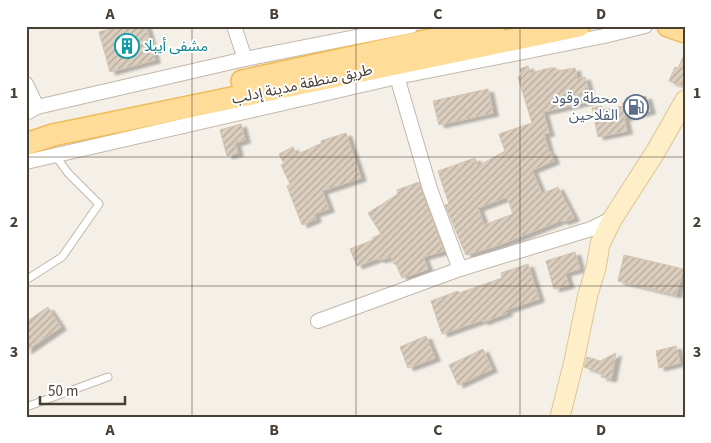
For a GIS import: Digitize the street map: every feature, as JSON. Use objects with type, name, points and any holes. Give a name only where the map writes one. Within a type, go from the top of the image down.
[{"type":"main road","name":"طريق منطقة مدينة إدلب","points":[[26,131],[36,126],[494,26]]},
{"type":"main road","name":"طريق منطقة مدينة إدلب","points":[[26,144],[53,135],[579,26]]},
{"type":"main road","points":[[668,26],[685,32]]},
{"type":"street","points":[[234,26],[245,59]]},
{"type":"street","points":[[26,84],[31,110],[245,59],[411,26]]},
{"type":"street","points":[[26,162],[397,78],[645,26]]},
{"type":"street","points":[[397,78],[430,189],[460,269]]},
{"type":"street","points":[[560,417],[588,294],[596,268],[600,244],[613,218],[656,151],[685,100]]},
{"type":"street","points":[[318,321],[460,269],[591,229],[613,218]]},
{"type":"lane","points":[[26,280],[62,257],[98,204],[68,173],[55,155]]},
{"type":"lane","points":[[26,407],[108,377]]},
{"type":"building","name":"مشفى أيبلا","points":[[121,26],[146,26],[155,60],[110,72],[99,32]]},
{"type":"building","points":[[685,53],[685,80],[682,86],[669,81],[675,67],[678,68]]},
{"type":"building","points":[[528,66],[530,73],[550,68],[556,68],[557,71],[575,68],[577,79],[585,77],[591,101],[543,112],[549,133],[544,134],[549,153],[551,152],[554,161],[532,170],[542,194],[558,187],[574,218],[563,222],[562,220],[499,245],[466,255],[445,205],[449,204],[438,171],[475,158],[478,166],[505,151],[499,134],[532,123],[518,77],[522,75],[520,69]],"holes":[[[507,197],[513,214],[484,225],[478,208]]]},
{"type":"building","points":[[488,89],[493,113],[439,125],[433,101]]},
{"type":"building","points":[[646,96],[650,111],[624,118],[627,131],[598,137],[592,108],[602,106],[603,110],[623,106],[622,103]]},
{"type":"building","points":[[241,124],[245,140],[235,143],[238,153],[227,156],[220,130]]},
{"type":"building","points":[[346,133],[361,178],[322,191],[329,209],[314,214],[316,219],[302,225],[287,186],[290,184],[281,165],[284,164],[279,154],[293,147],[296,155],[322,143],[321,141]]},
{"type":"building","points":[[419,182],[444,251],[423,257],[428,269],[402,278],[391,257],[379,260],[379,258],[357,266],[350,249],[373,240],[372,238],[381,234],[368,213],[398,194],[397,190]]},
{"type":"building","points":[[575,252],[580,269],[565,273],[569,285],[554,289],[546,261]]},
{"type":"building","points":[[624,255],[683,269],[676,295],[618,281]]},
{"type":"building","points":[[528,264],[539,299],[506,310],[507,313],[483,322],[482,320],[442,334],[431,301],[502,278],[501,273]]},
{"type":"building","points":[[48,307],[61,327],[26,351],[26,322]]},
{"type":"building","points":[[426,336],[435,358],[408,368],[400,347]]},
{"type":"building","points":[[676,346],[680,363],[659,368],[656,351]]},
{"type":"building","points":[[483,349],[492,369],[458,385],[449,365]]},
{"type":"building","points":[[616,353],[611,379],[601,377],[602,373],[584,367],[587,357],[600,361]]},
{"type":"place","name":"مشفى أيبلا","points":[[127,46]]},
{"type":"place","name":"محطة وقود الفلاحين","points":[[636,107]]}]
